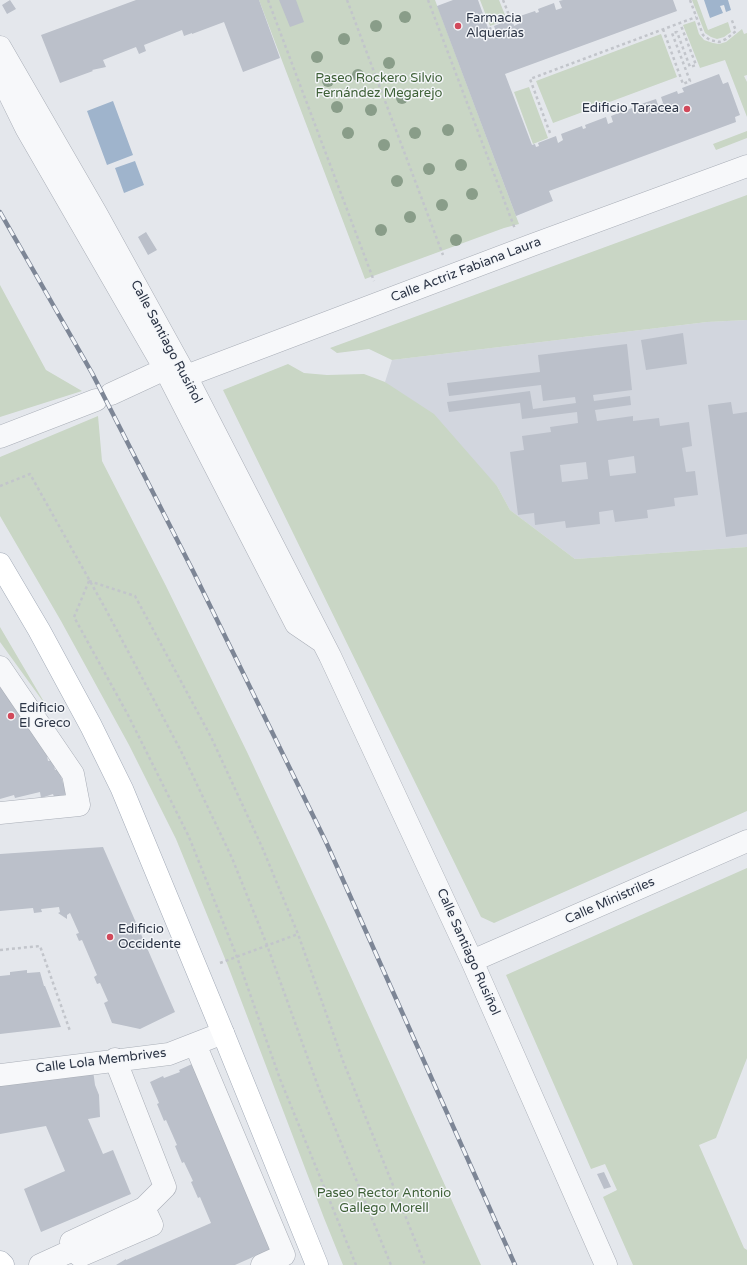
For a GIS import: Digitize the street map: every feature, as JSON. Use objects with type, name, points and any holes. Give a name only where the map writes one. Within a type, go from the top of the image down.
[{"type":"main road","points":[[0,564],[46,643],[91,726],[122,789],[317,1265]]},
{"type":"street","name":"Calle Santiago Rusiñol","points":[[0,47],[96,213],[186,376],[346,688],[472,961],[606,1265]]},
{"type":"street","name":"Calle Santiago Rusiñol","points":[[0,75],[26,128],[165,370],[296,624],[322,642]]},
{"type":"street","name":"Calle Actriz Fabiana Laura","points":[[186,376],[524,248],[747,166]]},
{"type":"street","points":[[0,438],[103,397],[165,370]]},
{"type":"street","points":[[0,667],[73,774],[79,804],[0,813]]},
{"type":"street","name":"Calle Ministriles","points":[[472,961],[747,841]]},
{"type":"street","name":"Calle Lola Membrives","points":[[0,1075],[115,1059],[169,1054],[223,1033]]},
{"type":"street","points":[[195,1044],[284,1255],[262,1265]]},
{"type":"street","points":[[40,1265],[76,1249],[71,1242],[148,1217],[165,1187],[115,1059]]},
{"type":"path","points":[[268,0],[375,283]]},
{"type":"path","points":[[347,0],[444,258]]},
{"type":"path","points":[[429,0],[516,231]]},
{"type":"path","points":[[503,0],[509,15]]},
{"type":"path","points":[[690,0],[703,35],[710,40],[719,42],[726,39],[736,30],[731,18]]},
{"type":"path","points":[[550,133],[530,78],[696,17]]},
{"type":"path","points":[[663,30],[683,84],[690,81],[672,33],[676,32],[690,67],[696,65],[680,23]]},
{"type":"path","points":[[0,486],[30,474],[105,608],[181,751],[232,858],[267,945],[319,1088],[391,1265]]},
{"type":"path","points":[[89,581],[135,596],[211,736],[262,847],[298,934],[342,1061],[425,1265]]},
{"type":"path","points":[[89,581],[74,617],[128,714],[190,837],[237,957],[280,1079],[356,1265]]},
{"type":"path","points":[[220,963],[298,934]]},
{"type":"path","points":[[0,950],[40,946],[70,1031]]},
{"type":"shaded area","points":[[747,320],[747,547],[575,559],[510,510],[497,486],[385,382],[392,360],[707,322]]},
{"type":"green space","name":"Paseo Rockero Silvio Fernández Megarejo","points":[[259,0],[435,0],[519,224],[504,228],[365,279]]},
{"type":"green space","points":[[480,0],[499,0],[507,20],[490,26]]},
{"type":"green space","points":[[692,0],[697,0],[708,30],[728,22],[731,32],[724,37],[717,39],[705,33]]},
{"type":"green space","points":[[695,21],[699,34],[704,40],[713,43],[719,44],[726,42],[742,29],[744,34],[747,33],[747,75],[744,76],[747,82],[747,117],[725,60],[700,68],[683,25]]},
{"type":"green space","points":[[661,34],[677,77],[553,123],[536,81]]},
{"type":"green space","points":[[529,87],[548,138],[533,144],[514,92]]},
{"type":"green space","points":[[747,131],[747,138],[716,150],[713,144]]},
{"type":"green space","points":[[747,195],[747,320],[707,322],[392,360],[369,349],[337,353],[330,348]]},
{"type":"green space","points":[[0,285],[46,370],[82,391],[0,417]]},
{"type":"green space","points":[[288,364],[304,373],[327,375],[364,374],[385,382],[434,414],[497,486],[510,510],[575,559],[747,547],[747,811],[494,923],[481,917],[223,390]]},
{"type":"green space","name":"Paseo Rector Antonio Gallego Morell","points":[[98,416],[102,461],[166,586],[248,754],[326,922],[481,1265],[343,1265],[228,966],[176,839],[129,745],[61,621],[0,516],[0,457]]},
{"type":"green space","points":[[0,627],[47,707],[0,642]]},
{"type":"green space","points":[[747,868],[747,1058],[716,1138],[699,1145],[744,1248],[747,1250],[747,1265],[633,1265],[603,1197],[617,1190],[605,1164],[591,1169],[506,975]]},
{"type":"water","points":[[704,0],[728,0],[731,10],[726,12],[724,5],[720,6],[723,13],[710,18]]},
{"type":"water","points":[[113,101],[133,155],[107,165],[87,111]]},
{"type":"water","points":[[135,161],[144,185],[124,193],[115,168]]},
{"type":"building","points":[[10,0],[16,9],[7,14],[2,5]]},
{"type":"building","points":[[136,0],[259,0],[280,58],[243,72],[224,22],[184,36],[182,30],[144,45],[146,51],[139,54],[136,47],[103,60],[106,67],[92,70],[93,71],[60,83],[41,35]]},
{"type":"building","points":[[279,0],[296,0],[304,22],[290,27]]},
{"type":"building","name":"Edificio Taracea","points":[[453,0],[478,0],[488,28],[491,27],[492,30],[495,29],[494,26],[512,19],[514,26],[520,23],[517,17],[535,11],[536,13],[539,12],[538,9],[554,3],[556,10],[562,8],[559,1],[563,0],[673,0],[677,11],[505,74],[532,145],[535,144],[536,147],[539,146],[538,143],[556,136],[558,143],[563,140],[561,134],[582,126],[583,129],[586,128],[585,125],[606,117],[608,124],[613,122],[611,116],[632,108],[633,111],[636,110],[635,106],[656,99],[658,105],[663,103],[661,97],[677,91],[678,94],[684,92],[682,88],[719,74],[723,84],[728,82],[740,115],[735,117],[736,122],[549,191],[553,201],[516,216],[437,6]]},
{"type":"building","points":[[146,232],[157,250],[148,255],[138,237]]},
{"type":"building","points":[[683,333],[687,364],[646,370],[641,340]]},
{"type":"building","points":[[627,344],[632,390],[593,395],[594,401],[630,396],[631,405],[595,410],[597,421],[633,416],[633,421],[659,418],[660,426],[689,422],[692,446],[682,448],[686,472],[695,471],[698,495],[674,498],[675,506],[647,510],[648,518],[615,522],[613,510],[599,512],[600,524],[566,528],[565,521],[535,525],[534,513],[518,515],[510,452],[524,450],[522,436],[551,432],[550,427],[578,423],[577,412],[522,419],[520,403],[449,412],[447,402],[530,391],[533,409],[576,403],[575,397],[543,401],[541,385],[449,396],[447,383],[540,372],[538,355]],"holes":[[[634,456],[636,473],[610,476],[608,460]],[[586,462],[588,479],[562,482],[560,465]]]},
{"type":"building","points":[[731,402],[733,414],[747,412],[747,534],[726,537],[708,405]]},
{"type":"building","name":"Edificio El Greco","points":[[0,683],[46,751],[48,761],[53,760],[55,770],[59,769],[63,783],[66,782],[69,794],[54,797],[53,794],[41,798],[40,792],[15,798],[14,795],[0,799]]},
{"type":"building","name":"Edificio Occidente","points":[[103,847],[175,1012],[140,1029],[112,1023],[104,1003],[108,1001],[100,983],[97,984],[94,977],[97,975],[82,940],[79,941],[76,934],[79,933],[70,913],[67,915],[67,919],[58,913],[60,912],[59,907],[41,909],[42,912],[34,913],[33,908],[0,911],[0,854]]},
{"type":"building","points":[[27,970],[27,973],[40,972],[44,986],[61,1027],[0,1034],[0,976],[10,975],[10,972]]},
{"type":"building","points":[[192,1064],[271,1249],[235,1265],[116,1265],[126,1259],[211,1223],[200,1197],[198,1198],[191,1182],[193,1181],[184,1162],[182,1163],[175,1146],[177,1145],[166,1120],[164,1121],[157,1104],[159,1103],[150,1082],[163,1076],[164,1078],[180,1072],[179,1070]]},
{"type":"building","points":[[93,1070],[95,1085],[99,1095],[100,1117],[88,1119],[103,1154],[113,1150],[131,1194],[41,1232],[24,1189],[65,1171],[46,1126],[0,1134],[0,1086]]},
{"type":"building","points":[[604,1172],[611,1187],[604,1189],[597,1174]]},
{"type":"railway","points":[[0,212],[92,373],[193,571],[326,842],[515,1265]]},
{"type":"place","name":"Farmacia Alquerías","points":[[458,26]]},
{"type":"place","name":"Edificio Taracea","points":[[687,109]]},
{"type":"place","name":"Edificio El Greco","points":[[11,716]]},
{"type":"place","name":"Edificio Occidente","points":[[110,937]]}]
